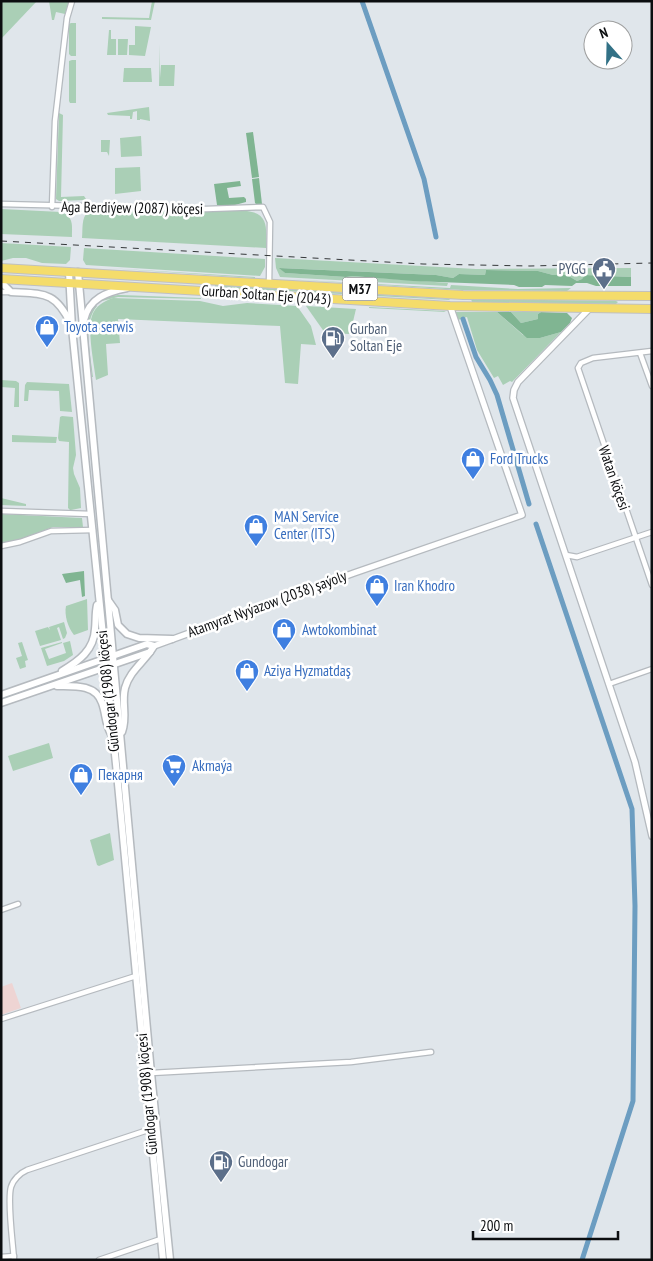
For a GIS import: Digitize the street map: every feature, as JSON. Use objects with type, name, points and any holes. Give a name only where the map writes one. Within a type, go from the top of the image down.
[{"type":"highway","name":"Gurban Soltan Eje (2043)","points":[[1,268],[464,295],[652,296]]},
{"type":"highway","name":"Gurban Soltan Eje (2043)","points":[[1,281],[69,283],[450,306],[588,309],[652,308]]},
{"type":"highway","points":[[618,295],[622,304],[618,309]]},
{"type":"highway","points":[[652,296],[650,300],[652,308]]},
{"type":"main road","name":"Gündogar (1908) köçesi","points":[[69,272],[72,328],[113,738],[158,1128],[170,1260]]},
{"type":"main road","name":"Gündogar (1908) köçesi","points":[[78,272],[121,736],[150,1129],[163,1260]]},
{"type":"main road","points":[[1,281],[11,292],[42,294],[54,299],[65,313],[72,328]]},
{"type":"main road","points":[[83,326],[86,313],[95,300],[108,293],[132,287]]},
{"type":"main road","points":[[92,514],[100,514]]},
{"type":"main road","points":[[49,678],[74,664],[90,648],[96,630],[95,612],[99,599]]},
{"type":"main road","points":[[108,599],[115,610],[118,625],[127,634],[139,638],[172,639]]},
{"type":"main road","name":"Atamyrat Nyýazow (2038) şaýoly","points":[[1,694],[147,644],[152,649],[1,703]]},
{"type":"main road","points":[[121,736],[126,722],[124,703],[127,682],[136,667],[152,649]]},
{"type":"main road","points":[[50,686],[81,686],[96,693],[102,702],[106,724],[113,738]]},
{"type":"street","points":[[52,207],[55,121],[67,18],[72,1]]},
{"type":"street","name":"Aga Berdiýew (2087) köçesi","points":[[1,204],[52,207],[206,209],[263,207],[270,222],[269,284]]},
{"type":"street","points":[[1,292],[11,292]]},
{"type":"street","name":"Atamyrat Nyýazow (2038) şaýoly","points":[[152,649],[172,639],[354,573],[522,515],[450,306]]},
{"type":"street","points":[[588,309],[518,382],[514,393],[514,401],[635,762],[649,807],[652,836]]},
{"type":"street","points":[[652,351],[640,353],[652,386]]},
{"type":"street","name":"Watan köçesi","points":[[640,353],[593,358],[581,363],[578,366],[578,371],[652,585]]},
{"type":"street","points":[[1,511],[92,514]]},
{"type":"street","points":[[1,546],[20,542],[51,530],[93,530]]},
{"type":"street","points":[[566,555],[577,557],[652,532]]},
{"type":"street","points":[[609,684],[652,670]]},
{"type":"street","points":[[1,910],[18,904]]},
{"type":"street","points":[[1,1019],[139,975]]},
{"type":"street","points":[[151,1073],[351,1062],[431,1052]]},
{"type":"street","points":[[1,1257],[14,1258],[10,1188],[19,1176],[27,1170],[158,1128]]},
{"type":"street","points":[[100,1260],[161,1239]]},
{"type":"shaded area","points":[[12,983],[21,1008],[1,1015],[1,987]]},
{"type":"green space","points":[[1,1],[37,1],[1,39]]},
{"type":"green space","points":[[49,1],[69,1],[65,14],[56,12],[54,20],[52,20]]},
{"type":"green space","points":[[152,1],[155,1],[151,20],[102,19],[102,17],[149,18]]},
{"type":"green space","points":[[76,23],[76,56],[69,54],[69,24]]},
{"type":"green space","points":[[135,26],[151,27],[145,56],[129,55],[129,45],[135,45]]},
{"type":"green space","points":[[109,30],[111,30],[111,39],[116,39],[116,55],[107,55]]},
{"type":"green space","points":[[118,39],[128,39],[127,55],[118,55]]},
{"type":"green space","points":[[160,44],[160,78],[161,65],[175,65],[174,86],[159,86]]},
{"type":"green space","points":[[76,60],[76,103],[70,103],[69,101],[69,61]]},
{"type":"green space","points":[[124,68],[151,68],[152,82],[123,82]]},
{"type":"green space","points":[[149,107],[150,121],[137,120],[137,111],[133,112],[132,119],[130,119],[130,116],[108,115],[107,113]]},
{"type":"green space","points":[[59,113],[63,115],[61,197],[84,196],[86,199],[84,200],[59,201],[56,199]]},
{"type":"green space","points":[[253,132],[259,177],[252,178],[246,133]]},
{"type":"green space","points":[[141,136],[142,156],[121,157],[120,138]]},
{"type":"green space","points":[[101,140],[110,140],[109,156],[107,152],[101,152]]},
{"type":"green space","points":[[140,167],[141,191],[115,194],[115,168]]},
{"type":"green space","points":[[259,178],[262,204],[257,205],[255,203],[252,179]]},
{"type":"green space","points":[[240,181],[241,186],[227,188],[229,198],[244,197],[246,202],[235,205],[217,205],[214,184]]},
{"type":"green space","points":[[1,209],[61,212],[70,219],[72,237],[1,234]]},
{"type":"green space","points":[[247,211],[254,213],[263,219],[265,224],[266,248],[82,238],[83,220],[88,212]]},
{"type":"green space","points":[[1,243],[71,247],[70,260],[66,264],[42,263],[26,258],[13,258],[1,261]]},
{"type":"green space","points":[[84,248],[265,259],[265,267],[260,276],[86,265],[83,260]]},
{"type":"green space","points":[[275,258],[476,269],[631,268],[631,277],[585,275],[577,281],[567,275],[553,275],[538,271],[486,270],[485,275],[459,274],[453,278],[436,275],[280,268],[285,273],[448,283],[447,286],[280,277],[276,268]]},
{"type":"green space","points":[[107,268],[255,277],[255,278]]},
{"type":"green space","points":[[279,268],[436,275],[453,278],[459,274],[485,275],[486,270],[538,271],[553,275],[567,275],[577,281],[585,275],[631,277],[631,286],[596,286],[587,283],[576,283],[572,286],[545,285],[542,287],[519,287],[514,285],[285,273]]},
{"type":"green space","points":[[284,279],[450,288],[451,285],[518,289],[571,288],[567,291],[462,290]]},
{"type":"green space","points":[[215,285],[449,299],[450,300],[215,287]]},
{"type":"green space","points":[[118,295],[201,299],[118,297],[98,302]]},
{"type":"green space","points":[[113,298],[200,301],[223,306],[247,303],[297,306],[311,326],[316,345],[301,344],[298,384],[285,383],[280,326],[118,319],[120,343],[106,344],[108,375],[96,380],[90,329],[93,312],[103,302]]},
{"type":"green space","points":[[471,299],[618,302],[616,304],[472,302]]},
{"type":"green space","points":[[96,305],[92,313],[89,331],[92,377],[88,349],[87,330],[91,312]]},
{"type":"green space","points":[[306,306],[356,309],[350,334],[325,333]]},
{"type":"green space","points":[[369,308],[444,311],[446,312]]},
{"type":"green space","points":[[454,312],[497,312],[523,335],[540,338],[561,332],[512,382],[510,381],[503,385],[498,376],[494,378],[477,350],[467,317],[458,320]]},
{"type":"green space","points":[[497,312],[511,312],[521,323],[538,319],[538,314],[541,312],[567,313],[572,318],[570,323],[561,332],[540,338],[527,338]]},
{"type":"green space","points":[[511,312],[541,312],[538,314],[538,319],[521,323]]},
{"type":"green space","points":[[1,380],[19,383],[19,407],[14,407],[15,388],[1,387]]},
{"type":"green space","points":[[27,382],[69,384],[72,412],[60,411],[59,391],[29,390],[28,401],[24,401],[25,385]]},
{"type":"green space","points":[[60,417],[73,417],[76,455],[73,468],[80,488],[81,508],[71,511],[68,508],[69,442],[59,441],[58,438]]},
{"type":"green space","points":[[12,435],[57,437],[56,443],[12,442]]},
{"type":"green space","points":[[1,498],[26,504],[26,506],[1,505]]},
{"type":"green space","points":[[1,514],[82,518],[83,527],[53,527],[18,540],[1,543]]},
{"type":"green space","points":[[84,571],[85,596],[82,597],[80,580],[66,583],[62,574]]},
{"type":"green space","points":[[87,599],[88,630],[74,635],[67,621],[66,606]]},
{"type":"green space","points":[[64,622],[67,633],[65,638],[63,639],[59,627],[57,628],[61,640],[40,646],[35,631],[48,627],[50,630],[49,627]]},
{"type":"green space","points":[[70,641],[73,655],[64,661],[47,666],[41,648],[62,642],[45,649],[49,659],[66,653],[63,643]]},
{"type":"green space","points":[[22,642],[28,660],[25,661],[26,667],[20,669],[16,658],[22,656],[18,643]]},
{"type":"green space","points":[[49,743],[53,758],[13,771],[8,756]]},
{"type":"green space","points":[[110,833],[114,860],[99,866],[97,865],[90,840]]},
{"type":"waterway","points":[[362,1],[424,179],[436,237]]},
{"type":"waterway","points":[[463,319],[476,357],[497,395],[529,504]]},
{"type":"waterway","points":[[536,524],[632,809],[635,906],[633,1101],[582,1260]]},
{"type":"railway","points":[[1,241],[423,264],[530,266],[652,263]]},
{"type":"place","name":"PYGG","points":[[604,290]]},
{"type":"place","name":"Toyota serwis","points":[[47,348]]},
{"type":"place","name":"Gurban Soltan Eje","points":[[333,359]]},
{"type":"place","name":"Ford Trucks","points":[[473,480]]},
{"type":"place","name":"MAN Service Center (ITS)","points":[[256,547]]},
{"type":"place","name":"Iran Khodro","points":[[377,607]]},
{"type":"place","name":"Awtokombinat","points":[[284,651]]},
{"type":"place","name":"Aziya Hyzmatdaş","points":[[247,692]]},
{"type":"place","name":"Аkmaýa","points":[[174,787]]},
{"type":"place","name":"Пекарня","points":[[81,796]]},
{"type":"place","name":"Gundogar","points":[[221,1183]]}]
